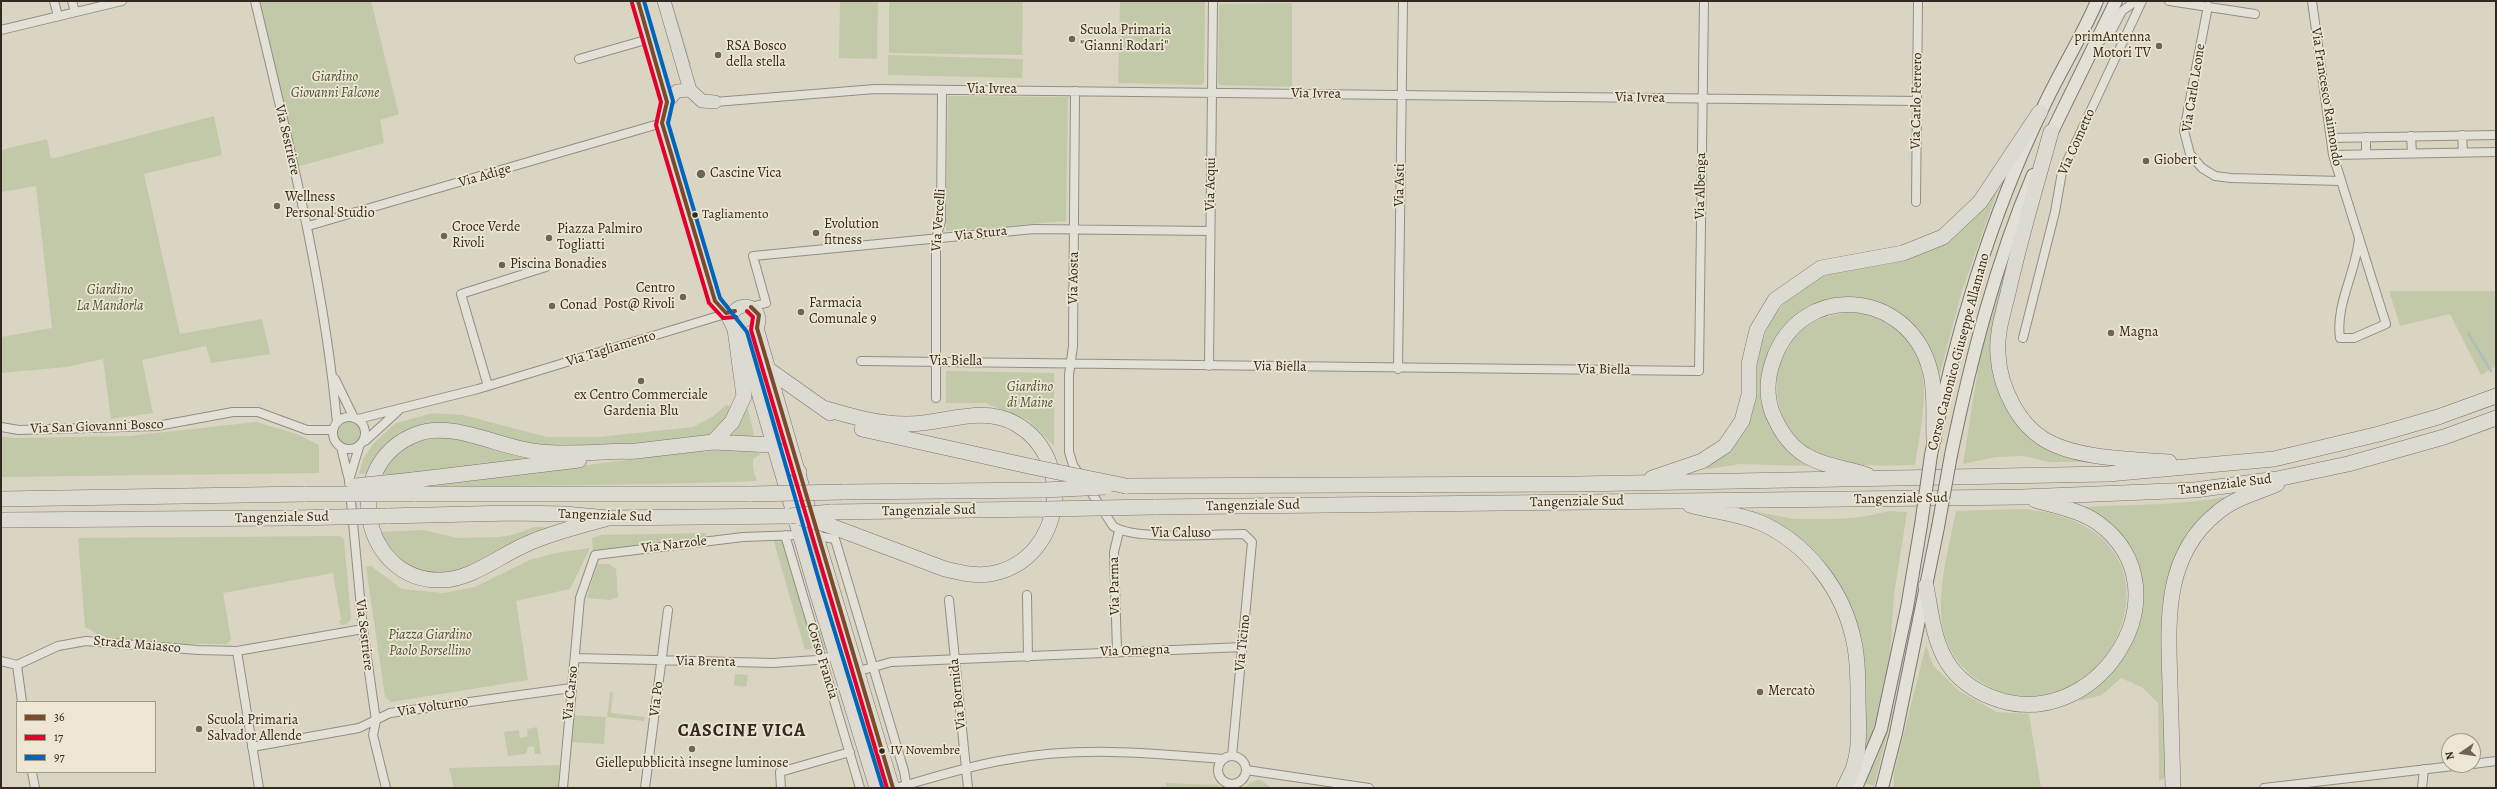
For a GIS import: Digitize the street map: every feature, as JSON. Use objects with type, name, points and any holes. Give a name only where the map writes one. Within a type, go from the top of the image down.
[{"type":"highway","points":[[1638,483],[1702,462],[1725,446],[1742,421],[1749,395],[1748,364],[1757,330],[1776,300],[1821,268],[1903,253],[1943,237],[1980,202],[2040,112]]},
{"type":"highway","points":[[2051,132],[2014,266],[2000,328],[1998,354],[2000,376],[2011,404],[2024,421],[2046,441],[2076,451],[2124,458],[2220,465]]},
{"type":"highway","points":[[1878,478],[1849,468],[1819,462],[1806,456],[1785,436],[1776,423],[1768,395],[1771,367],[1784,337],[1807,316],[1839,305],[1856,304],[1874,307],[1890,315],[1906,326],[1925,354],[1931,371],[1934,440]]},
{"type":"highway","points":[[713,442],[732,422],[744,396],[734,322]]},
{"type":"highway","points":[[772,372],[822,408],[853,427],[1126,486]]},
{"type":"highway","name":"Tangenziale Sud","points":[[1,499],[306,494],[414,487],[750,494],[1044,490],[1126,486],[1638,483],[2108,474],[2274,459],[2348,443],[2438,417],[2496,396]]},
{"type":"highway","points":[[790,516],[850,532],[944,568],[964,574],[996,573],[1020,562],[1039,545],[1047,532],[1054,509],[1053,471],[1042,449],[1026,430],[1014,423],[991,416],[977,415],[928,423],[889,424],[822,408]]},
{"type":"highway","name":"Tangenziale Sud","points":[[1,520],[290,518],[513,513],[565,514],[608,518],[744,517],[790,516],[846,512],[1154,507],[2023,497],[2195,490],[2295,476],[2397,452],[2496,418]]},
{"type":"highway","points":[[608,518],[552,534],[510,552],[475,572],[460,577],[441,580],[423,578],[406,572],[392,561],[384,551],[372,527],[368,506],[369,488],[374,471],[385,454],[400,442],[417,434],[434,430],[455,432],[540,452],[638,451]]},
{"type":"highway","points":[[414,487],[517,469],[638,451],[713,442],[772,445],[799,472]]},
{"type":"highway","points":[[2173,788],[2169,621],[2171,590],[2181,560],[2200,529],[2228,504],[2295,476]]},
{"type":"highway","points":[[1926,586],[1935,630],[1947,661],[1956,675],[1987,696],[2004,703],[2035,704],[2071,695],[2100,676],[2122,647],[2130,629],[2135,612],[2136,594],[2129,561],[2122,547],[2097,522],[2085,516],[2023,497]]},
{"type":"highway","points":[[1678,501],[1711,511],[1744,517],[1779,533],[1810,558],[1835,590],[1849,621],[1857,662],[1857,748],[1854,766],[1844,788]]},
{"type":"main road","points":[[638,1],[667,102]]},
{"type":"main road","points":[[664,1],[690,90],[702,101],[715,102]]},
{"type":"main road","name":"Corso Canonico Giuseppe Allamano","points":[[1856,788],[1881,729],[1907,608],[1934,440],[1975,285],[2006,195],[2040,112],[2097,1]]},
{"type":"main road","name":"Corso Canonico Giuseppe Allamano","points":[[1882,788],[1926,586],[1951,454],[1974,353],[1992,288],[2024,197],[2051,132],[2096,45],[2116,1]]},
{"type":"main road","points":[[662,123],[667,102],[677,91],[690,90]]},
{"type":"main road","name":"Corso Francia","points":[[662,123],[715,301],[734,322],[837,655],[876,788]]},
{"type":"main road","points":[[743,306],[751,307],[760,318],[757,328],[751,333],[734,322],[743,306]]},
{"type":"main road","points":[[757,328],[772,372],[817,536],[838,604],[859,671],[900,787]]},
{"type":"street","points":[[54,1],[58,16]]},
{"type":"street","points":[[72,1],[75,12]]},
{"type":"street","points":[[1,30],[122,1]]},
{"type":"street","name":"Via Sestriere","points":[[254,1],[308,226],[332,374],[335,426]]},
{"type":"street","name":"Via Acqui","points":[[1209,366],[1213,1]]},
{"type":"street","name":"Via Asti","points":[[1398,369],[1403,1]]},
{"type":"street","name":"Via Albenga","points":[[1699,371],[1704,1]]},
{"type":"street","name":"Via Carlo Ferrero","points":[[1916,202],[1918,1]]},
{"type":"street","points":[[2096,45],[2111,32],[2122,11],[2136,1]]},
{"type":"street","name":"Via Cometto","points":[[2023,338],[2055,212],[2059,182],[2142,1]]},
{"type":"street","points":[[2169,1],[2255,14]]},
{"type":"street","name":"Via Francesco Raimondo","points":[[2312,1],[2333,155],[2340,181],[2359,237],[2386,324],[2354,338],[2340,338],[2338,324],[2358,250],[2359,237]]},
{"type":"street","name":"Via Carlo Leone","points":[[2208,6],[2184,131],[2190,154],[2202,168],[2215,176],[2231,178],[2340,181]]},
{"type":"street","points":[[579,59],[649,39]]},
{"type":"street","name":"Via Ivrea","points":[[715,102],[875,89],[1917,101]]},
{"type":"street","name":"Via Vercelli","points":[[936,398],[936,238],[941,221],[942,90]]},
{"type":"street","name":"Via Aosta","points":[[1075,91],[1075,229],[1069,452],[1073,465],[1113,526],[1119,530]]},
{"type":"street","name":"Via Adige","points":[[308,226],[662,123]]},
{"type":"street","points":[[2462,135],[2462,152]]},
{"type":"street","points":[[2331,138],[2496,135]]},
{"type":"street","points":[[2412,136],[2412,153]]},
{"type":"street","points":[[2366,137],[2366,154]]},
{"type":"street","points":[[2333,155],[2496,152]]},
{"type":"street","name":"Via Stura","points":[[751,307],[766,303],[753,256],[1034,229],[1210,230]]},
{"type":"street","points":[[488,386],[461,294],[546,267]]},
{"type":"street","name":"Via Tagliamento","points":[[356,418],[398,411],[734,322]]},
{"type":"street","name":"Via Biella","points":[[861,361],[1398,369],[1699,371]]},
{"type":"street","name":"Via Sestriere","points":[[332,374],[356,418]]},
{"type":"street","name":"Via Tagliamento","points":[[362,444],[398,411]]},
{"type":"street","name":"Via San Giovanni Bosco","points":[[1,426],[20,430],[157,426],[233,412],[258,412],[307,430],[335,426]]},
{"type":"street","points":[[345,418],[356,418],[366,431],[362,444],[350,450],[340,448],[334,440],[335,426],[345,418]]},
{"type":"street","name":"Via Sestriere","points":[[349,480],[362,444]]},
{"type":"street","name":"Via Sestriere","points":[[340,448],[349,480],[363,629],[376,721],[373,735],[386,788]]},
{"type":"street","name":"Via Caluso","points":[[1119,530],[1139,534],[1244,534]]},
{"type":"street","name":"Via Parma","points":[[1117,651],[1114,552],[1119,530]]},
{"type":"street","name":"Via Narzole","points":[[580,598],[595,555],[743,537],[799,534]]},
{"type":"street","name":"Via Ticino","points":[[1228,757],[1243,647],[1253,548],[1252,542],[1244,534]]},
{"type":"street","name":"Corso Francia","points":[[785,535],[860,788]]},
{"type":"street","points":[[817,536],[835,539],[904,770],[900,787],[966,768],[1006,759],[1085,751],[1228,757],[1240,759],[1246,770]]},
{"type":"street","points":[[1027,595],[1028,657]]},
{"type":"street","name":"Via Carso","points":[[563,788],[580,598]]},
{"type":"street","points":[[838,604],[853,600]]},
{"type":"street","name":"Via Bormida","points":[[949,600],[968,788]]},
{"type":"street","name":"Via Po","points":[[645,788],[668,610]]},
{"type":"street","name":"Strada Maiasco","points":[[17,664],[58,646],[92,640],[198,650],[237,651],[363,629]]},
{"type":"street","name":"Via Omegna","points":[[859,671],[890,662],[1028,657],[1117,651],[1243,647]]},
{"type":"street","points":[[237,651],[259,788]]},
{"type":"street","name":"Via Brenta","points":[[574,658],[773,663],[821,659],[837,655]]},
{"type":"street","points":[[1,661],[17,664],[22,701]]},
{"type":"street","name":"Via Volturno","points":[[252,747],[359,728],[390,713],[571,688]]},
{"type":"street","points":[[781,788],[780,772],[850,752]]},
{"type":"street","points":[[1228,757],[1219,766],[1219,775],[1229,786],[1241,782],[1246,770]]},
{"type":"street","points":[[2481,763],[2496,762]]},
{"type":"street","points":[[2264,788],[2441,767]]},
{"type":"street","points":[[2422,788],[2424,769]]},
{"type":"street","points":[[1246,770],[1369,788]]},
{"type":"street","points":[[32,773],[35,788]]},
{"type":"green space","name":"Giardino Giovanni Falcone","points":[[259,1],[371,1],[399,114],[380,120],[384,143],[296,167]]},
{"type":"green space","points":[[667,1],[672,1],[691,64],[687,66]]},
{"type":"green space","points":[[840,1],[878,1],[877,59],[839,58]]},
{"type":"green space","points":[[889,1],[1023,1],[1022,55],[889,53]]},
{"type":"green space","points":[[1120,1],[1205,1],[1204,82],[1202,85],[1118,83]]},
{"type":"green space","points":[[1292,3],[1292,87],[1221,85],[1218,83],[1219,4]]},
{"type":"green space","points":[[888,55],[1023,59],[1022,78],[888,75]]},
{"type":"green space","points":[[948,96],[1068,97],[1066,221],[946,231]]},
{"type":"green space","name":"Giardino La Mandorla","points":[[214,116],[222,155],[144,174],[180,334],[262,319],[270,354],[211,363],[206,346],[142,360],[153,413],[111,419],[103,359],[66,367],[1,373],[1,337],[52,328],[36,186],[1,192],[1,150],[47,139],[51,159]]},
{"type":"green space","points":[[1998,189],[1962,291],[1936,388],[1933,364],[1871,302],[1793,322],[1764,396],[1814,466],[1740,464],[1708,469],[1706,467],[1736,444],[1746,429],[1754,407],[1758,358],[1763,339],[1776,314],[1797,291],[1812,281],[1827,274],[1891,263],[1909,258],[1938,245],[1964,228]]},
{"type":"green space","points":[[2007,265],[1995,321],[2013,414],[2094,462],[2049,462],[2024,456],[1996,457],[1963,464],[1980,356]]},
{"type":"green space","points":[[2389,291],[2496,291],[2496,366],[2481,375],[2450,314],[2400,326]]},
{"type":"green space","points":[[1858,312],[1885,322],[1904,336],[1916,352],[1922,372],[1924,394],[1923,417],[1915,465],[1862,465],[1837,461],[1825,457],[1813,451],[1798,439],[1787,425],[1780,408],[1777,390],[1778,371],[1783,354],[1793,338],[1808,325],[1820,319],[1838,314]]},
{"type":"green space","points":[[755,341],[766,380],[760,381],[750,343]]},
{"type":"green space","name":"Giardino di Maine","points":[[946,371],[1054,373],[1054,446],[1028,420],[985,403],[946,403]]},
{"type":"green space","points":[[770,395],[783,438],[781,440],[777,437],[766,399]]},
{"type":"green space","points":[[726,405],[734,407],[727,419],[708,438],[610,446],[541,447],[453,426],[381,452],[367,473],[359,474],[363,459],[373,444],[396,423],[433,413],[463,415],[547,437],[599,437],[693,427],[712,417]]},
{"type":"green space","points":[[747,406],[755,439],[730,436],[730,434]]},
{"type":"green space","points":[[349,421],[357,425],[361,433],[357,441],[349,445],[341,441],[337,433],[341,425]]},
{"type":"green space","points":[[256,422],[297,434],[319,445],[319,473],[1,477],[1,436],[13,438],[129,436]]},
{"type":"green space","points":[[448,437],[533,459],[396,475],[380,474],[386,464],[393,457],[408,446],[426,440]]},
{"type":"green space","points":[[743,448],[761,454],[753,459],[753,469],[757,481],[666,484],[436,487],[438,484],[674,454]]},
{"type":"green space","points":[[787,474],[882,776],[879,777]]},
{"type":"green space","points":[[2229,496],[2178,551],[2166,773],[2164,778],[2159,781],[2158,703],[2143,688],[2121,678],[2102,695],[2079,701],[2080,697],[2100,683],[2140,586],[2084,507],[2193,502]]},
{"type":"green space","points":[[2024,509],[2082,525],[2115,554],[2127,591],[2120,629],[2099,664],[2067,688],[2029,697],[1986,685],[1965,669],[1951,650],[1943,629],[1941,607],[1942,583],[1956,511]]},
{"type":"green space","points":[[1751,511],[1795,519],[1837,519],[1861,517],[1890,511],[1907,512],[1894,595],[1890,655],[1873,731],[1866,751],[1863,749],[1841,592],[1751,514]]},
{"type":"green space","points":[[535,527],[546,527],[538,533],[514,542],[473,564],[456,570],[440,572],[424,571],[409,564],[394,552],[380,532],[424,530],[457,538],[498,537],[512,535]]},
{"type":"green space","points":[[706,533],[704,538],[593,554],[592,538],[601,535]]},
{"type":"green space","points":[[339,536],[344,539],[351,619],[347,624],[341,625],[339,620],[341,620],[333,573],[223,593],[231,640],[227,644],[175,644],[102,637],[85,627],[78,538]]},
{"type":"green space","points":[[782,536],[814,648],[805,650],[773,538]]},
{"type":"green space","name":"Piazza Giardino Paolo Borsellino","points":[[590,548],[570,589],[516,601],[528,680],[391,702],[385,697],[366,567],[371,566],[402,589],[443,593],[475,587],[530,560],[556,553]]},
{"type":"green space","points":[[597,564],[609,564],[616,569],[618,597],[610,600],[587,598]]},
{"type":"green space","points":[[820,624],[829,649],[820,652],[812,626]]},
{"type":"green space","points":[[1926,645],[1933,665],[1959,691],[1997,712],[2029,714],[2041,788],[1894,788],[1894,773]]},
{"type":"green space","points":[[735,674],[748,675],[746,687],[734,685]]},
{"type":"green space","points":[[610,692],[613,693],[611,713],[645,717],[644,721],[607,717]]},
{"type":"green space","points":[[1895,704],[1874,786],[1865,783],[1878,756]]},
{"type":"green space","points":[[572,715],[606,717],[604,744],[571,742]]},
{"type":"green space","points":[[537,727],[541,754],[535,754],[534,746],[528,747],[526,754],[508,756],[504,732],[519,730],[520,738],[528,736],[527,729]]},
{"type":"green space","points":[[560,765],[558,788],[454,788],[449,768]]},
{"type":"green space","points":[[1256,780],[1261,780],[1271,788],[1243,788]]},
{"type":"green space","points":[[1166,783],[1218,785],[1219,788],[1166,788]]},
{"type":"waterway","points":[[2468,333],[2491,371]]},
{"type":"transit line","name":"36","points":[[638,1],[667,102],[662,123],[715,301],[726,313],[735,311]]},
{"type":"transit line","name":"97","points":[[644,1],[673,101],[668,123],[720,298],[747,332],[821,587],[882,786]]},
{"type":"transit line","name":"17","points":[[632,3],[661,102],[656,125],[709,303],[723,318],[736,317]]},
{"type":"transit line","name":"36","points":[[751,307],[759,315],[757,328],[893,788]]},
{"type":"transit line","name":"17","points":[[747,311],[753,317],[751,330],[887,788]]},
{"type":"place","name":"Scuola Primaria \"Gianni Rodari\"","points":[[1072,39]]},
{"type":"place","name":"primAntenna Motori TV","points":[[2159,46]]},
{"type":"place","name":"RSA Bosco della stella","points":[[718,55]]},
{"type":"place","name":"Giobert","points":[[2146,161]]},
{"type":"place","name":"Cascine Vica","points":[[701,174]]},
{"type":"place","name":"Wellness Personal Studio","points":[[277,206]]},
{"type":"place","name":"Tagliamento","points":[[695,215]]},
{"type":"place","name":"Evolution fitness","points":[[816,233]]},
{"type":"place","name":"Croce Verde Rivoli","points":[[444,236]]},
{"type":"place","name":"Piazza Palmiro Togliatti","points":[[549,238]]},
{"type":"place","name":"Piscina Bonadies","points":[[502,265]]},
{"type":"place","name":"Centro Post@ Rivoli","points":[[683,297]]},
{"type":"place","name":"Conad","points":[[552,306]]},
{"type":"place","name":"Farmacia Comunale 9","points":[[801,312]]},
{"type":"place","name":"Magna","points":[[2111,333]]},
{"type":"place","name":"ex Centro Commerciale Gardenia Blu","points":[[641,381]]},
{"type":"place","name":"Mercatò","points":[[1760,692]]},
{"type":"place","name":"Scuola Primaria Salvador Allende","points":[[199,729]]},
{"type":"place","name":"Giellepubblicità insegne luminose","points":[[692,749]]},
{"type":"place","name":"IV Novembre","points":[[882,751]]},
{"type":"district","name":"CASCINE VICA","points":[[742,732]]}]
